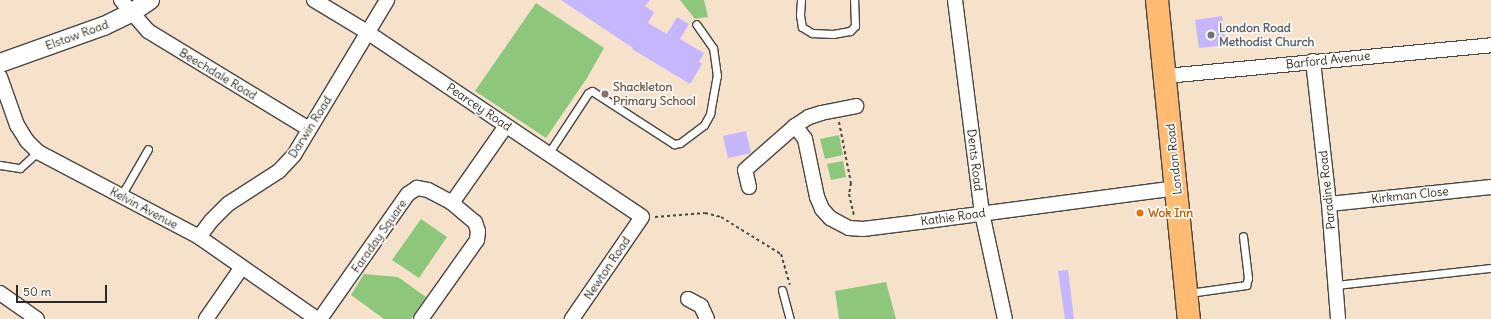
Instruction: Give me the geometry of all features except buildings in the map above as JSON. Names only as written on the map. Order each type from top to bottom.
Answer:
[{"type":"main road","name":"London Road","points":[[1157,0],[1166,76],[1189,319]]},
{"type":"street","name":"Elstow Road","points":[[0,63],[97,29],[126,7],[150,0]]},
{"type":"street","name":"Pearcey Road","points":[[314,0],[367,32],[642,217]]},
{"type":"street","name":"Darwin Road","points":[[198,238],[211,221],[228,204],[279,171],[294,155],[387,0]]},
{"type":"street","name":"Dents Road","points":[[955,0],[982,213],[1005,319]]},
{"type":"street","name":"Beechdale Road","points":[[126,7],[148,31],[309,129]]},
{"type":"street","name":"Barford Avenue","points":[[1166,76],[1491,45]]},
{"type":"street","name":"Paradine Road","points":[[1313,61],[1329,204],[1338,319]]},
{"type":"street","name":"Kelvin Avenue","points":[[0,77],[17,125],[27,140],[38,152],[198,238],[316,318]]},
{"type":"street","points":[[749,187],[745,170],[795,126],[809,117],[856,106]]},
{"type":"street","points":[[452,203],[506,126]]},
{"type":"street","name":"Kathie Road","points":[[795,126],[804,139],[817,197],[822,209],[830,218],[841,224],[857,228],[919,222],[1177,188]]},
{"type":"street","name":"Kirkman Close","points":[[1329,204],[1491,187]]},
{"type":"street","name":"Faraday Square","points":[[316,318],[408,194],[417,188],[428,190],[452,203],[475,222],[477,240],[421,319]]},
{"type":"street","name":"Newton Road","points":[[572,319],[642,217]]},
{"type":"street","points":[[206,319],[242,267]]},
{"type":"street","points":[[0,293],[37,319]]},
{"type":"street","points":[[688,299],[701,306],[707,319]]},
{"type":"lane","points":[[802,0],[800,15],[802,27],[812,33],[833,34],[850,31],[855,26],[854,0]]},
{"type":"lane","points":[[548,154],[588,93],[592,91],[674,144],[680,143],[704,125],[710,114],[717,76],[713,48],[696,24]]},
{"type":"lane","points":[[121,196],[148,149]]},
{"type":"lane","points":[[0,164],[20,168],[38,152]]},
{"type":"lane","points":[[1187,293],[1246,285],[1248,278],[1243,236]]},
{"type":"lane","points":[[1336,285],[1491,268]]},
{"type":"lane","points":[[782,290],[790,319]]},
{"type":"path","points":[[836,110],[851,183],[850,194],[857,228]]},
{"type":"path","points":[[642,217],[705,213],[721,217],[781,254],[792,290]]},
{"type":"green space","points":[[680,0],[704,0],[708,17],[695,19]]},
{"type":"green space","points":[[536,3],[604,48],[587,78],[546,138],[475,91]]},
{"type":"green space","points":[[839,135],[843,155],[825,159],[820,139]]},
{"type":"green space","points":[[843,161],[846,177],[831,180],[827,164]]},
{"type":"green space","points":[[421,219],[447,237],[419,278],[392,260]]},
{"type":"green space","points":[[364,274],[398,277],[426,297],[411,319],[384,319],[351,295]]},
{"type":"green space","points":[[886,282],[896,319],[839,319],[835,291]]},
{"type":"place","name":"London Road Methodist Church","points":[[1211,35]]},
{"type":"place","name":"Shackleton Primary School","points":[[605,94]]},
{"type":"place","name":"Wok Inn","points":[[1140,213]]}]
